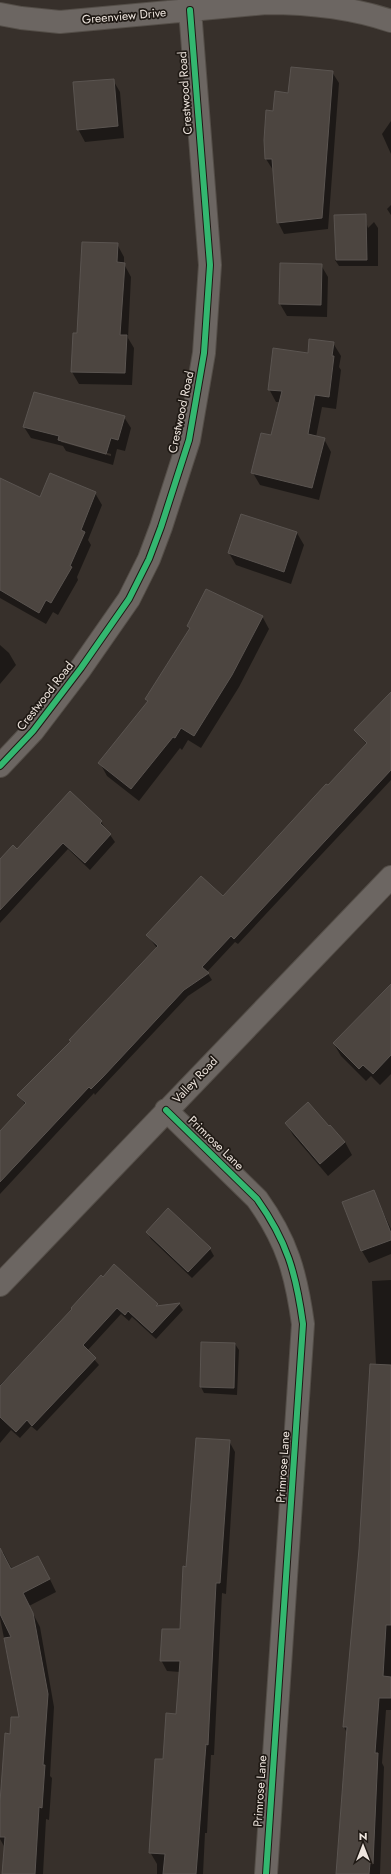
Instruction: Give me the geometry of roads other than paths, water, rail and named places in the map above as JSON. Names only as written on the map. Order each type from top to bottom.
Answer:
[{"type":"street","name":"Greenview Drive","points":[[0,14],[60,22],[266,4],[296,4],[326,6],[355,11],[391,21]]},
{"type":"street","name":"Crestwood Road","points":[[0,766],[38,725],[101,641],[129,598],[148,559],[161,527],[189,440],[204,353],[210,265],[190,10]]},
{"type":"street","name":"Valley Road","points":[[0,1285],[166,1110],[391,877]]},
{"type":"street","name":"Primrose Lane","points":[[166,1110],[257,1199],[266,1212],[288,1254],[298,1284],[303,1324],[266,1874]]}]
